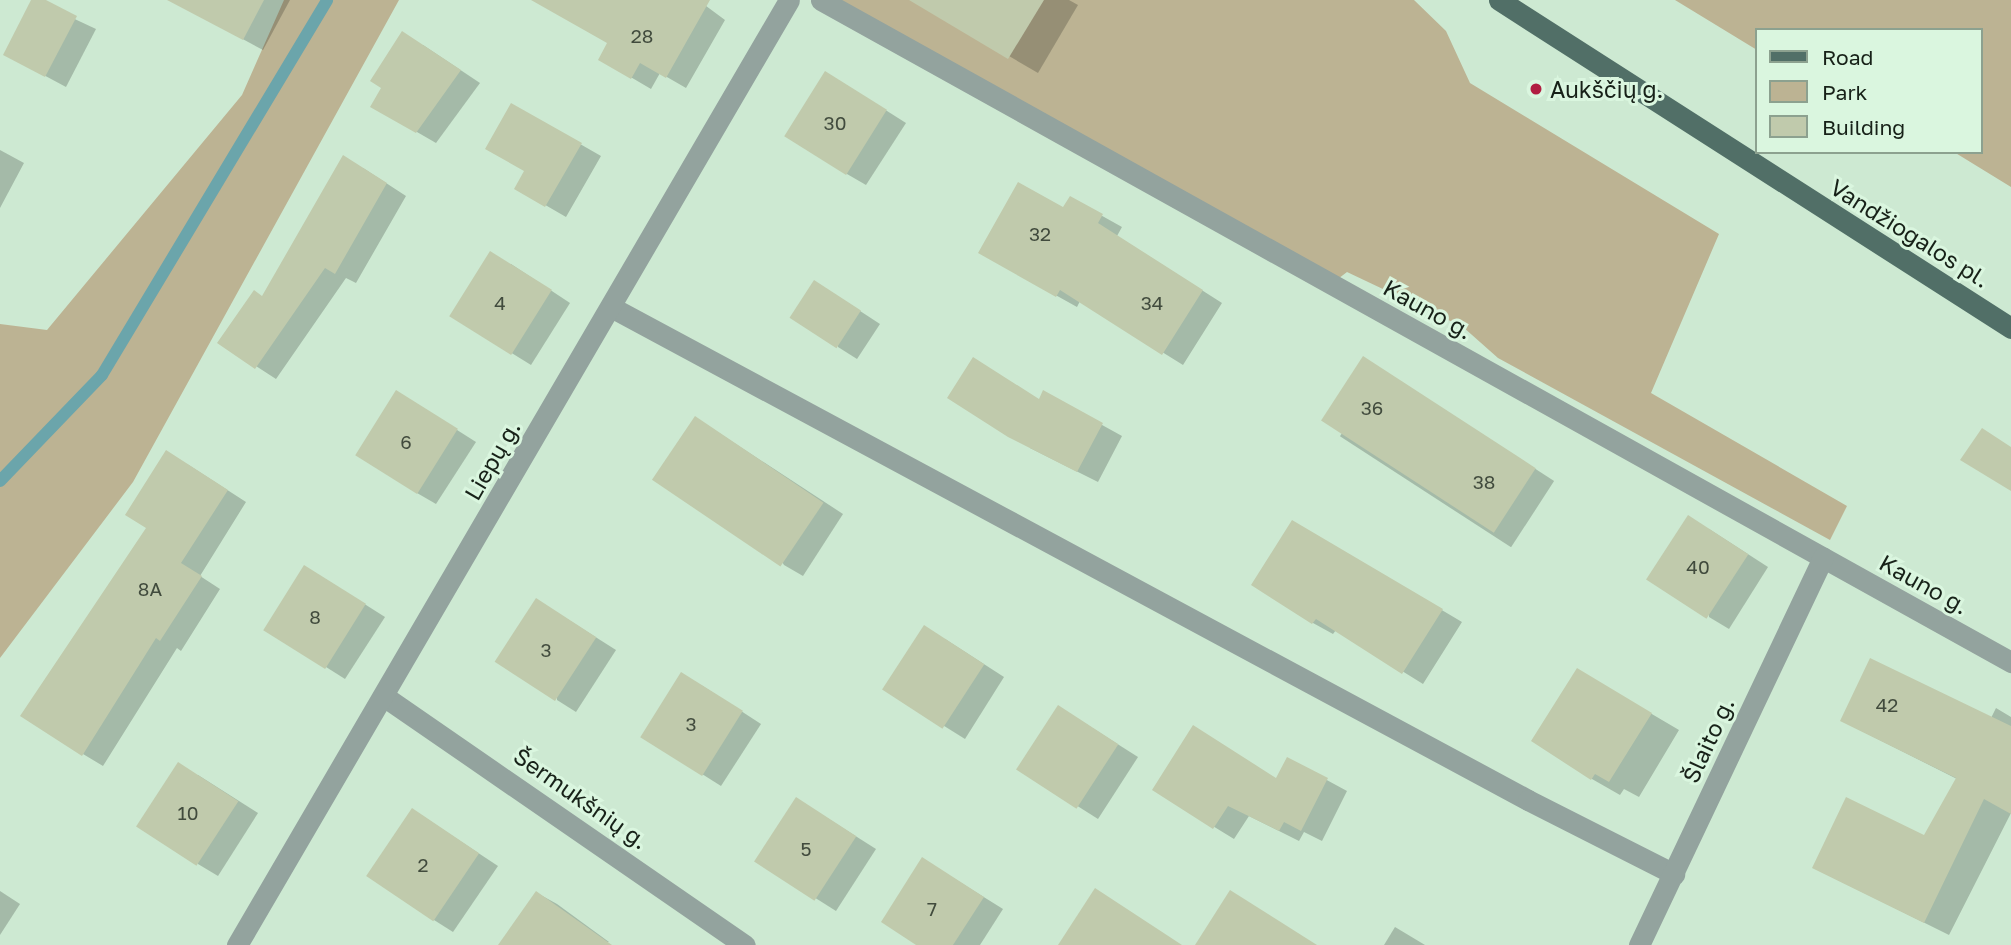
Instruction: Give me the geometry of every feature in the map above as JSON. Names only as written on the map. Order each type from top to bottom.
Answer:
[{"type":"main road","name":"Vandžiogalos pl.","points":[[1499,0],[2011,328]]},
{"type":"street","name":"Liepų g.","points":[[237,945],[385,697],[789,0]]},
{"type":"street","name":"Kauno g.","points":[[821,0],[2011,662]]},
{"type":"street","points":[[611,307],[1504,787],[1674,874]]},
{"type":"street","name":"Šlaito g.","points":[[1639,945],[1823,557]]},
{"type":"street","name":"Šermukšnių g.","points":[[385,697],[744,945]]},
{"type":"green space","points":[[284,0],[399,0],[133,482],[0,658],[0,324],[47,330],[242,95]]},
{"type":"green space","points":[[839,0],[1414,0],[1446,31],[1470,83],[1719,234],[1651,393],[1847,506],[1830,540],[1498,358],[1463,327],[1347,272],[1330,285]]},
{"type":"green space","points":[[1675,0],[2011,0],[2011,187],[1957,154],[1983,154],[1983,28],[1756,28],[1756,49]]},
{"type":"building","points":[[31,0],[46,0],[77,16],[45,77],[3,55]]},
{"type":"building","points":[[167,0],[264,0],[243,40]]},
{"type":"building","points":[[531,0],[710,0],[666,78],[640,63],[631,79],[598,60],[607,43]]},
{"type":"building","points":[[909,0],[1044,0],[1008,59]]},
{"type":"building","points":[[402,31],[461,70],[416,133],[370,107],[381,88],[370,81]]},
{"type":"building","points":[[825,71],[887,110],[846,175],[784,136]]},
{"type":"building","points":[[511,103],[582,143],[545,207],[514,189],[524,171],[485,149]]},
{"type":"building","points":[[343,155],[387,183],[335,274],[325,268],[255,369],[217,343],[254,290],[262,296]]},
{"type":"building","points":[[1018,182],[1063,207],[1070,196],[1103,214],[1098,223],[1203,290],[1162,355],[1060,290],[1056,297],[978,253]]},
{"type":"building","points":[[490,251],[552,290],[511,355],[449,316]]},
{"type":"building","points":[[814,280],[861,310],[836,348],[789,318]]},
{"type":"building","points":[[1363,356],[1536,468],[1494,533],[1321,421]]},
{"type":"building","points":[[973,357],[1039,399],[1043,390],[1103,423],[1077,472],[1008,437],[947,398]]},
{"type":"building","points":[[396,390],[458,429],[417,494],[355,455]]},
{"type":"building","points":[[695,416],[824,503],[780,567],[652,480]]},
{"type":"building","points":[[1982,428],[2011,447],[2011,491],[1960,460]]},
{"type":"building","points":[[166,450],[228,490],[181,563],[202,576],[160,641],[156,638],[82,756],[20,716],[146,528],[125,515]]},
{"type":"building","points":[[1688,515],[1748,554],[1706,619],[1646,580]]},
{"type":"building","points":[[1292,520],[1443,609],[1402,674],[1316,619],[1312,624],[1251,585]]},
{"type":"building","points":[[304,565],[366,604],[325,669],[263,630]]},
{"type":"building","points":[[536,598],[596,637],[555,701],[495,662]]},
{"type":"building","points":[[924,625],[984,664],[942,729],[882,690]]},
{"type":"building","points":[[1870,658],[2011,726],[2011,814],[1984,799],[1924,923],[1812,868],[1846,797],[1924,835],[1956,778],[1840,721]]},
{"type":"building","points":[[1577,668],[1652,713],[1609,782],[1595,774],[1591,780],[1531,741]]},
{"type":"building","points":[[681,672],[743,711],[702,776],[640,737]]},
{"type":"building","points":[[1058,705],[1118,744],[1076,809],[1016,770]]},
{"type":"building","points":[[1193,725],[1276,778],[1287,757],[1328,778],[1301,831],[1284,822],[1279,831],[1228,806],[1213,829],[1152,790]]},
{"type":"building","points":[[178,762],[238,801],[196,866],[136,827]]},
{"type":"building","points":[[796,797],[856,836],[814,901],[754,862]]},
{"type":"building","points":[[412,808],[479,853],[433,921],[366,876]]},
{"type":"building","points":[[922,857],[984,897],[953,945],[916,945],[881,922]]},
{"type":"building","points":[[1095,888],[1182,945],[1058,945]]},
{"type":"building","points":[[1230,890],[1317,945],[1195,945]]},
{"type":"building","points":[[536,891],[612,945],[498,945]]},
{"type":"waterway","points":[[0,481],[102,375],[327,0]]},
{"type":"place","name":"Aukščių g.","points":[[1536,89]]}]
